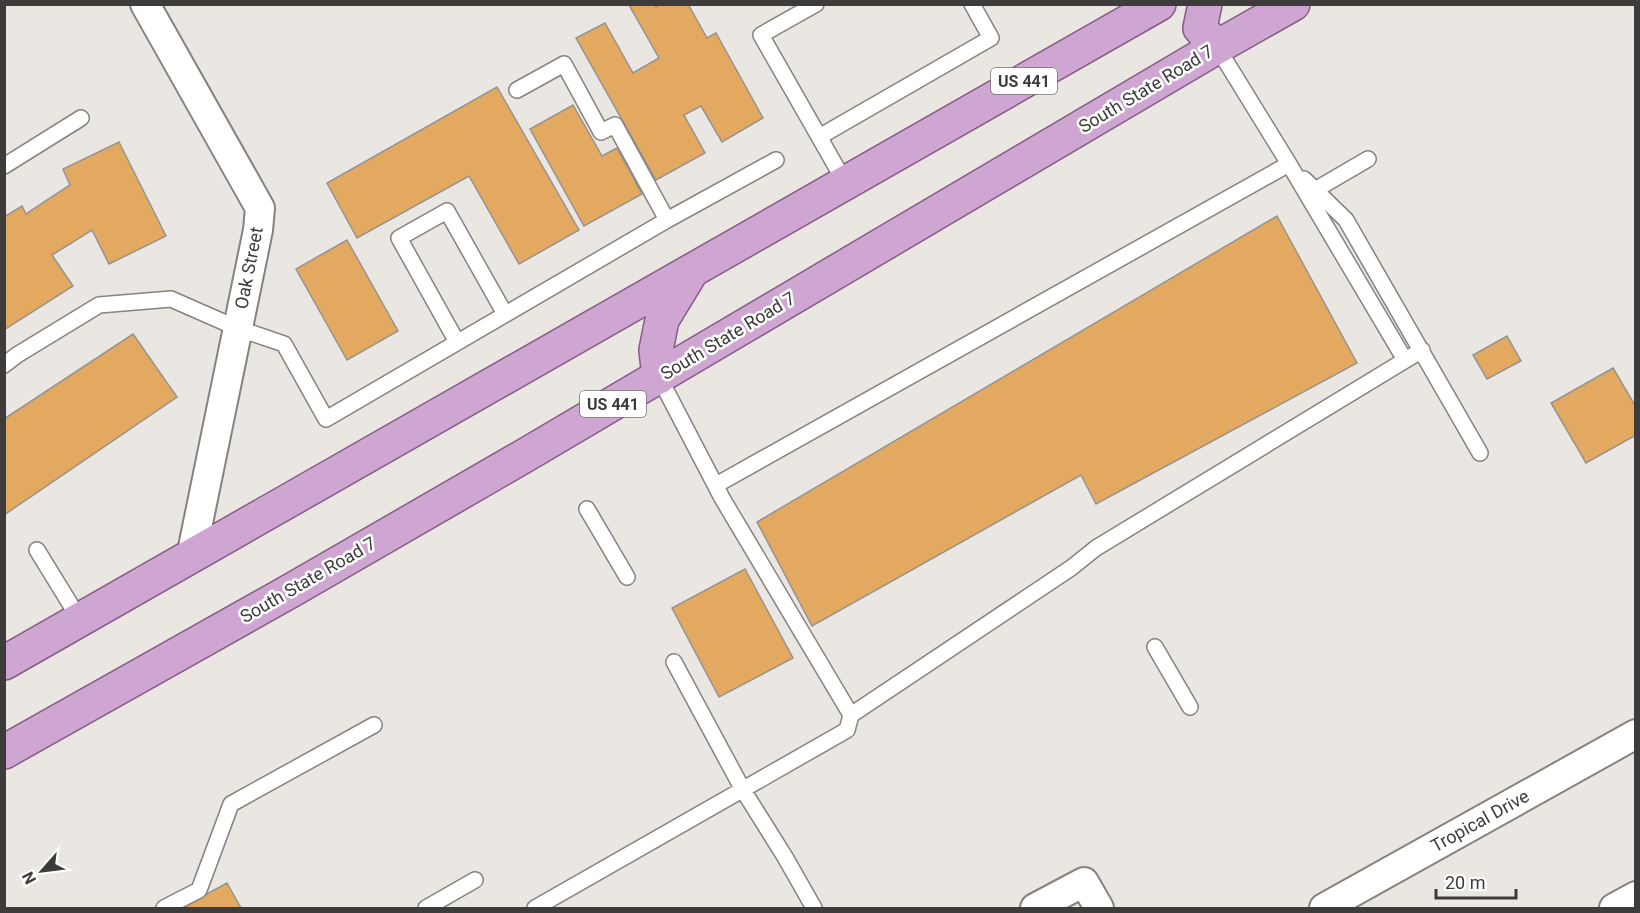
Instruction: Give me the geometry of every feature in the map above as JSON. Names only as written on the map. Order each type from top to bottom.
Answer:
[{"type":"main road","points":[[1205,4],[1200,28],[1217,47]]},
{"type":"main road","name":"South State Road 7","points":[[4,752],[292,590],[1293,4]]},
{"type":"main road","name":"US 441","points":[[4,663],[846,184],[1149,7]]},
{"type":"main road","points":[[659,377],[656,350],[662,320],[691,272]]},
{"type":"street","name":"Oak Street","points":[[145,4],[260,208],[258,230],[191,556]]},
{"type":"street","name":"Tropical Drive","points":[[1324,909],[1635,734]]},
{"type":"street","points":[[1035,909],[1084,882],[1099,909]]},
{"type":"street","points":[[1614,909],[1635,896]]},
{"type":"lane","points":[[816,4],[761,35],[846,184]]},
{"type":"lane","points":[[819,137],[991,38],[972,4]]},
{"type":"lane","points":[[1217,47],[1405,360]]},
{"type":"lane","points":[[517,90],[564,64],[601,132],[615,125],[667,220]]},
{"type":"lane","points":[[4,166],[81,118]]},
{"type":"lane","points":[[1316,190],[1368,159]]},
{"type":"lane","points":[[4,365],[99,305],[171,299],[237,328],[284,344],[326,419],[667,220],[776,160]]},
{"type":"lane","points":[[1289,164],[1346,220],[1480,453]]},
{"type":"lane","points":[[716,485],[1289,164]]},
{"type":"lane","points":[[458,342],[399,238],[447,211],[505,314]]},
{"type":"lane","points":[[535,909],[847,730],[851,715],[1071,568],[1096,548],[1422,350]]},
{"type":"lane","points":[[659,377],[716,485],[851,715]]},
{"type":"lane","points":[[587,509],[627,577]]},
{"type":"lane","points":[[37,550],[80,620]]},
{"type":"lane","points":[[1155,647],[1190,706]]},
{"type":"lane","points":[[674,662],[743,790],[814,909]]},
{"type":"lane","points":[[164,909],[199,890],[231,804],[374,725]]},
{"type":"lane","points":[[426,909],[475,880]]},
{"type":"building","points":[[654,4],[656,7],[660,4],[688,4],[707,38],[716,33],[763,118],[722,142],[701,106],[684,115],[705,153],[656,180],[576,38],[605,23],[633,73],[659,58],[629,5]]},
{"type":"building","points":[[497,87],[579,230],[519,264],[469,176],[357,238],[327,183]]},
{"type":"building","points":[[573,105],[602,156],[617,148],[642,194],[584,226],[530,129]]},
{"type":"building","points":[[119,142],[166,236],[109,264],[92,230],[52,255],[73,286],[4,330],[4,217],[22,206],[26,214],[70,185],[63,169]]},
{"type":"building","points":[[1277,216],[1357,363],[1096,504],[1081,475],[812,626],[757,522]]},
{"type":"building","points":[[347,240],[398,331],[347,360],[296,269]]},
{"type":"building","points":[[133,334],[177,397],[4,515],[4,419]]},
{"type":"building","points":[[1507,336],[1521,361],[1487,379],[1473,355]]},
{"type":"building","points":[[1613,368],[1636,407],[1636,435],[1586,463],[1551,403]]},
{"type":"building","points":[[745,569],[793,658],[719,697],[672,608]]},
{"type":"building","points":[[227,883],[241,908],[160,908],[199,887],[205,895]]}]
